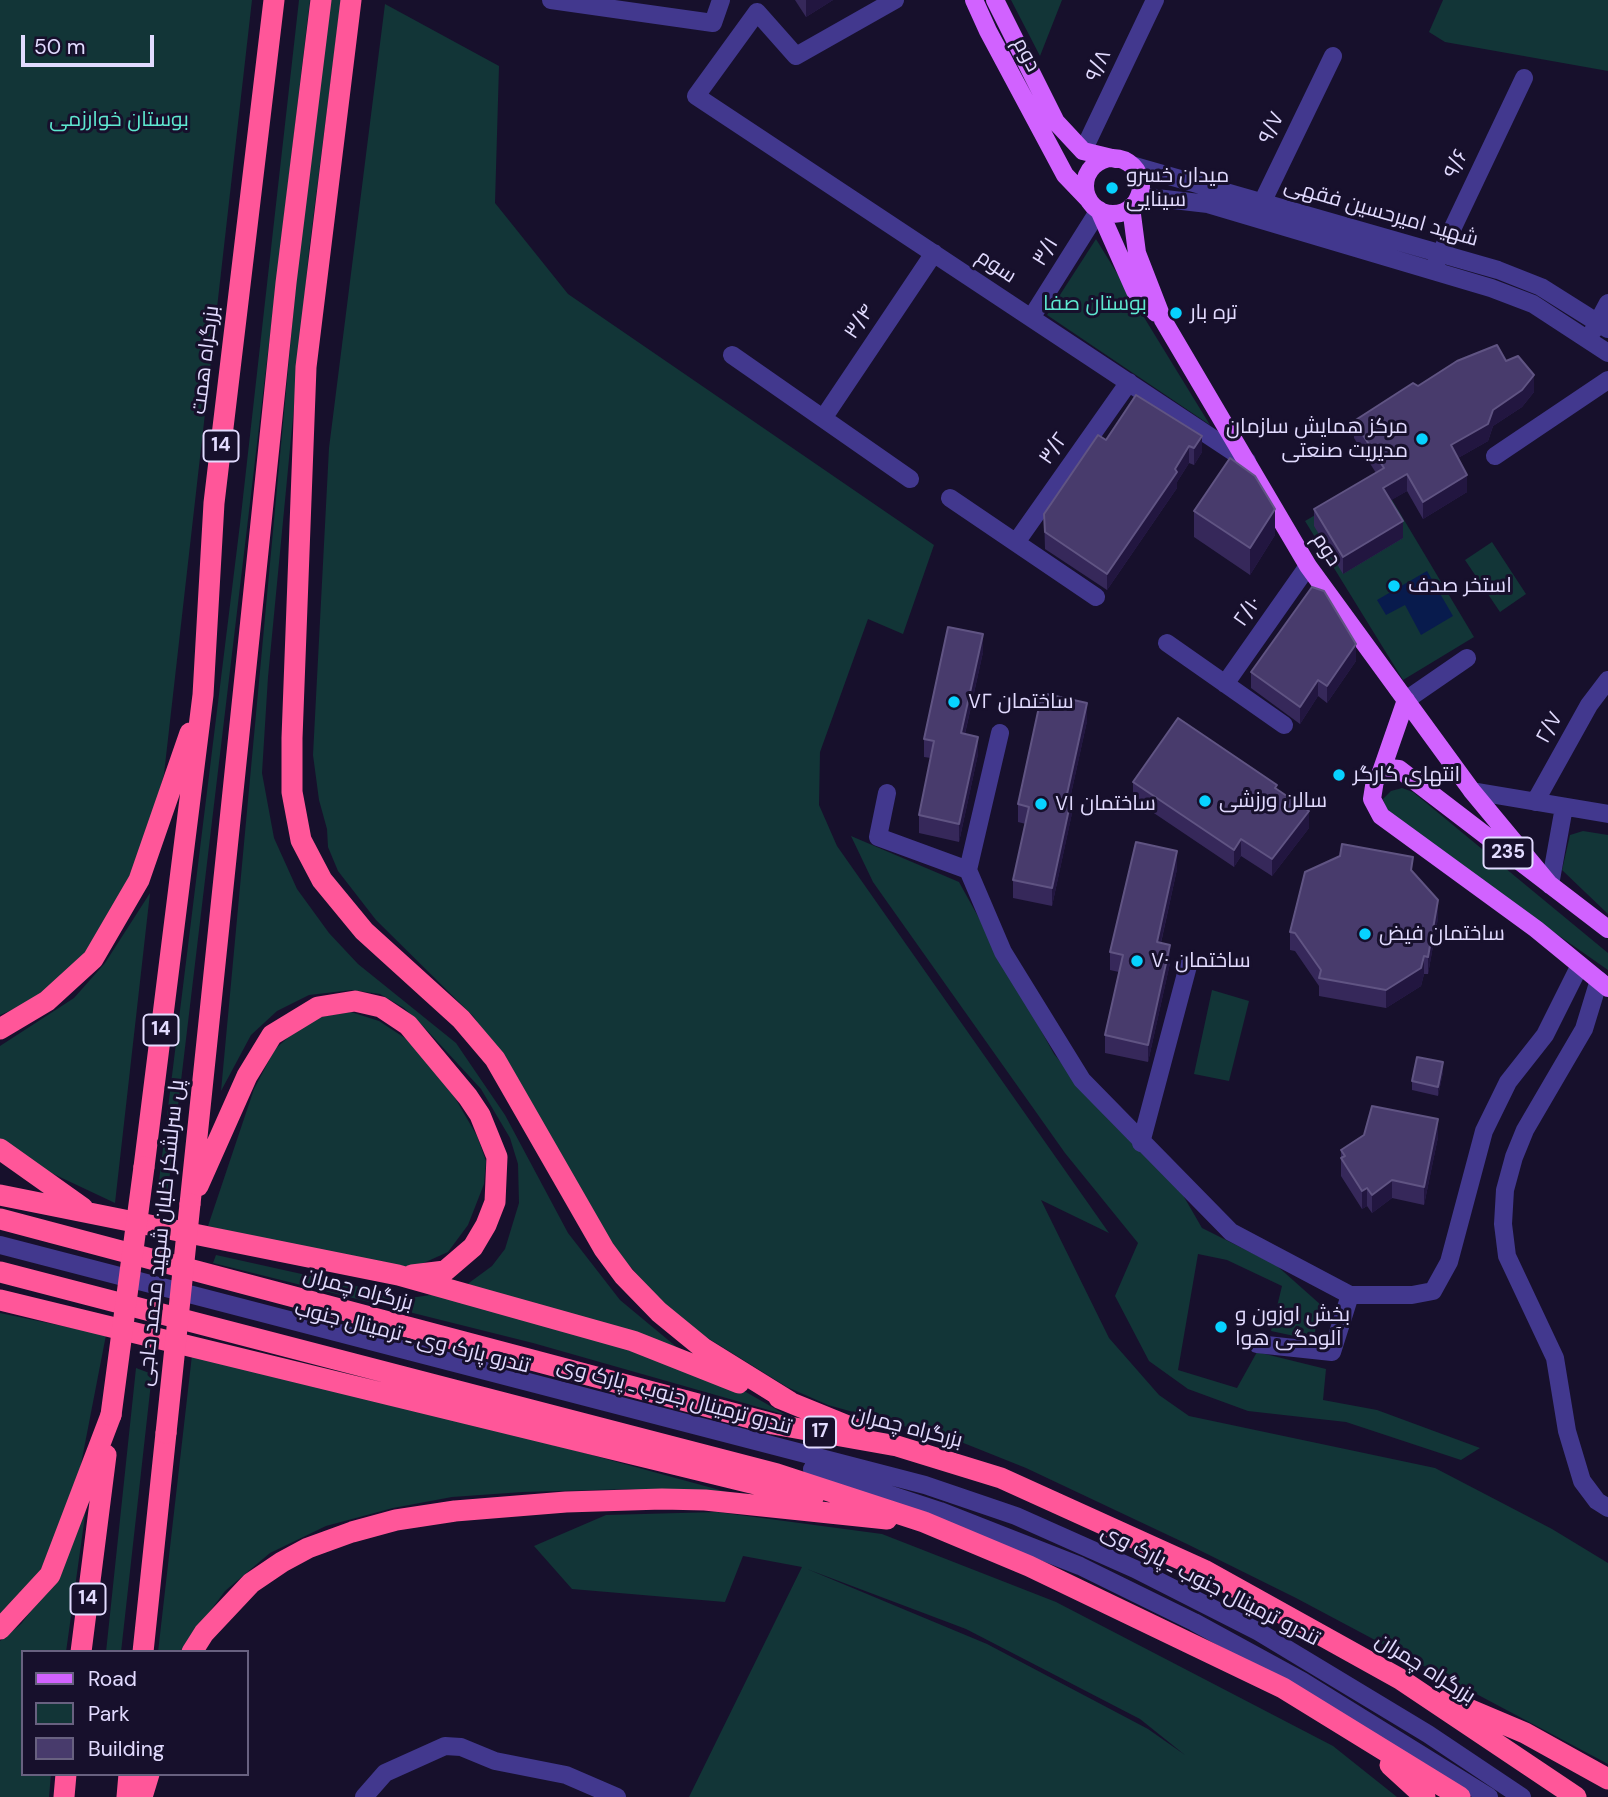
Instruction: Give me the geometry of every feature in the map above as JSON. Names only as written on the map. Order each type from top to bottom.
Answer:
[{"type":"highway","name":"بزرگراه همت","points":[[179,893],[203,695],[214,503],[274,0]]},
{"type":"highway","name":"پل سرلشکر خلبان شهید محمد حاجی","points":[[143,1650],[286,283],[321,0]]},
{"type":"highway","points":[[351,0],[306,367],[292,738],[292,792],[301,840],[322,880],[364,931],[461,1019],[495,1059],[604,1249],[624,1276],[659,1312],[703,1348],[790,1402]]},
{"type":"highway","points":[[0,1029],[23,1017],[68,985],[93,959],[115,925],[139,880],[203,695]]},
{"type":"highway","name":"پل سرلشکر خلبان شهید محمد حاجی","points":[[81,1650],[179,893]]},
{"type":"highway","points":[[190,1204],[247,1076],[272,1035],[318,1007],[343,1001],[371,1003],[408,1025],[430,1049],[480,1115],[497,1157],[495,1202],[473,1247],[445,1271],[398,1275]]},
{"type":"highway","points":[[0,1149],[88,1212]]},
{"type":"highway","points":[[0,1195],[398,1275],[633,1341],[897,1446]]},
{"type":"highway","name":"بزرگراه چمران","points":[[0,1219],[774,1424],[897,1446],[1001,1478],[1095,1518],[1204,1570],[1400,1679],[1576,1797]]},
{"type":"highway","points":[[0,1272],[777,1474],[924,1522],[1029,1566],[1283,1688],[1460,1797]]},
{"type":"highway","points":[[0,1300],[739,1482],[924,1522]]},
{"type":"highway","points":[[0,1629],[50,1575],[111,1415]]},
{"type":"highway","points":[[193,1650],[204,1633],[251,1583],[282,1562],[308,1548],[396,1520],[455,1511],[566,1502],[687,1499],[924,1522]]},
{"type":"highway","points":[[1400,1679],[1525,1734],[1608,1779]]},
{"type":"highway","points":[[1358,1734],[1425,1797]]},
{"type":"highway","points":[[64,1797],[66,1776]]},
{"type":"highway","points":[[127,1797],[129,1776]]},
{"type":"highway","points":[[142,1797],[148,1776]]},
{"type":"main road","name":"دوم","points":[[974,0],[1065,175],[1094,205],[1135,291],[1163,320]]},
{"type":"main road","name":"دوم","points":[[995,0],[1056,122],[1083,151]]},
{"type":"main road","points":[[1083,151],[1124,162],[1140,180],[1135,201],[1112,214],[1094,205],[1086,183],[1092,167],[1099,162],[1124,162]]},
{"type":"main road","name":"دوم","points":[[1135,201],[1137,253],[1163,320],[1308,566],[1472,791],[1550,885]]},
{"type":"main road","points":[[1381,772],[1406,700]]},
{"type":"main road","name":"235","points":[[1604,984],[1496,898],[1389,822],[1375,809],[1372,790],[1381,772],[1389,768],[1399,769],[1608,929]]},
{"type":"street","points":[[551,0],[713,23],[721,0]]},
{"type":"street","name":"سوم","points":[[895,0],[796,56],[757,12],[696,96],[1247,461]]},
{"type":"street","name":"۹/۸","points":[[1083,151],[1155,0]]},
{"type":"street","name":"۹/۷","points":[[1256,220],[1261,202],[1333,56]]},
{"type":"street","name":"۹/۶","points":[[1435,271],[1440,253],[1524,78]]},
{"type":"street","name":"شهید امیرحسین فقهی","points":[[1124,162],[1440,253],[1541,287],[1604,326]]},
{"type":"street","name":"شهید امیرحسین فقهی","points":[[1135,201],[1208,204],[1435,271],[1533,304],[1589,338],[1608,353]]},
{"type":"street","name":"۳/۱","points":[[1031,318],[1094,205]]},
{"type":"street","name":"۳/۴","points":[[824,417],[934,253]]},
{"type":"street","points":[[1589,338],[1604,326],[1608,303]]},
{"type":"street","points":[[732,355],[909,479]]},
{"type":"street","points":[[1494,456],[1608,380]]},
{"type":"street","name":"۳/۲","points":[[1017,541],[1129,383]]},
{"type":"street","points":[[950,498],[1096,597]]},
{"type":"street","name":"۲/۱۰","points":[[1225,684],[1308,566]]},
{"type":"street","points":[[1167,643],[1284,725]]},
{"type":"street","points":[[1406,700],[1467,658]]},
{"type":"street","name":"۲/۷","points":[[1535,802],[1589,705],[1608,680]]},
{"type":"street","points":[[1000,733],[968,870],[1003,952],[1082,1080],[1231,1232],[1350,1295],[1412,1295],[1433,1291],[1449,1262],[1484,1131],[1508,1083],[1545,1034],[1580,965]]},
{"type":"street","points":[[1472,791],[1608,814]]},
{"type":"street","points":[[887,793],[878,837],[968,870]]},
{"type":"street","points":[[1550,885],[1564,807]]},
{"type":"street","points":[[1141,1143],[1188,966]]},
{"type":"street","points":[[1604,984],[1584,1030],[1525,1130],[1505,1190],[1503,1224],[1507,1256],[1555,1358],[1567,1431],[1582,1481],[1597,1501],[1608,1508]]},
{"type":"street","name":"تندرو ترمینال جنوب ـ پارک وی","points":[[0,1245],[925,1485],[1016,1517],[1135,1569],[1259,1632],[1428,1734],[1522,1797]]},
{"type":"street","name":"تندرو پارک وی ـ ترمینال جنوب","points":[[0,1255],[666,1428],[815,1469],[940,1511],[1080,1566],[1194,1622],[1302,1681],[1489,1797]]},
{"type":"street","points":[[1257,1344],[1332,1352],[1350,1295]]},
{"type":"street","points":[[364,1797],[385,1773],[445,1746],[461,1747],[495,1761],[566,1775],[617,1797]]},
{"type":"street","points":[[566,1775],[587,1797]]},
{"type":"green space","name":"بوستان خوارزمی","points":[[0,0],[252,0],[164,774],[149,828],[125,889],[81,961],[55,984],[21,1006],[0,1015]]},
{"type":"green space","points":[[299,0],[310,0],[168,1190],[158,1189],[240,524]]},
{"type":"green space","points":[[330,0],[341,0],[309,251],[268,677],[262,773],[274,838],[297,889],[329,933],[358,964],[456,1043],[505,1115],[568,1233],[620,1300],[697,1364],[786,1415],[533,1343],[213,1263],[216,1255],[410,1298],[458,1291],[492,1266],[505,1249],[519,1203],[518,1164],[510,1138],[481,1089],[404,1008],[380,994],[352,990],[309,995],[277,1011],[251,1035],[221,1091],[300,240]]},
{"type":"green space","points":[[1011,0],[1062,0],[1040,56]]},
{"type":"green space","points":[[1443,0],[1608,0],[1608,71],[1445,42],[1429,32]]},
{"type":"green space","points":[[385,4],[499,66],[495,203],[568,294],[934,545],[903,634],[868,619],[820,752],[819,805],[837,846],[1109,1233],[1041,1200],[1109,1338],[1159,1395],[1189,1416],[1435,1468],[1552,1529],[1608,1563],[1608,1764],[1296,1598],[1187,1544],[1026,1468],[961,1442],[828,1405],[787,1387],[698,1332],[662,1303],[615,1249],[474,1017],[376,920],[338,871],[328,847],[313,755],[329,448]]},
{"type":"green space","name":"بوستان صفا","points":[[1096,239],[1210,425],[1047,315]]},
{"type":"green space","name":"استخر صدف","points":[[1379,478],[1474,637],[1403,680],[1305,521]]},
{"type":"green space","points":[[1492,542],[1526,594],[1500,612],[1465,560]]},
{"type":"green space","points":[[1402,788],[1413,792],[1608,953],[1608,970],[1389,817],[1383,799],[1391,791]]},
{"type":"green space","points":[[1583,831],[1608,835],[1608,914],[1562,870],[1570,835]]},
{"type":"green space","points":[[851,836],[959,882],[1054,1054],[1108,1119],[1180,1190],[1202,1228],[1276,1265],[1321,1305],[1313,1340],[1271,1331],[1282,1286],[1227,1260],[1198,1254],[1178,1370],[1237,1388],[1257,1352],[1326,1369],[1323,1400],[1377,1410],[1480,1448],[1461,1460],[1346,1422],[1248,1411],[1188,1389],[1149,1361],[1115,1296],[1138,1243],[1065,1153],[873,882]]},
{"type":"green space","points":[[150,893],[115,1203],[0,1145],[0,1046],[74,998],[105,963]]},
{"type":"green space","points":[[1212,990],[1249,1001],[1229,1081],[1194,1074]]},
{"type":"green space","points":[[351,1012],[379,1021],[408,1040],[454,1096],[477,1136],[486,1161],[484,1184],[468,1225],[448,1252],[419,1265],[407,1267],[321,1254],[208,1226],[254,1089],[275,1049],[299,1028],[320,1017]]},
{"type":"green space","points":[[0,1313],[106,1335],[76,1490],[49,1561],[0,1620]]},
{"type":"green space","points":[[192,1355],[566,1448],[767,1503],[630,1489],[452,1497],[393,1508],[326,1526],[270,1553],[225,1591],[181,1650],[158,1650]]},
{"type":"green space","points":[[136,1368],[152,1374],[121,1650],[106,1650]]},
{"type":"green space","points":[[88,1494],[66,1650],[21,1650],[21,1776],[51,1776],[49,1797],[0,1797],[0,1641],[21,1624],[50,1586]]},
{"type":"green space","points":[[717,1512],[882,1534],[1056,1602],[1333,1746],[1397,1797],[689,1797],[802,1567],[743,1556],[725,1602],[572,1589],[534,1546],[606,1515]],"holes":[[[807,1569],[966,1629],[1140,1719],[1185,1755],[1148,1729],[987,1644]]]},
{"type":"water","points":[[1427,571],[1453,616],[1421,635],[1405,605],[1386,615],[1377,600]]},
{"type":"building","points":[[1497,345],[1506,361],[1518,356],[1534,375],[1522,390],[1493,410],[1488,424],[1451,445],[1467,475],[1423,502],[1407,474],[1383,488],[1403,521],[1343,557],[1314,509],[1384,468],[1354,421],[1413,383],[1418,386],[1457,361]]},
{"type":"building","points":[[1136,395],[1202,436],[1194,448],[1189,446],[1175,469],[1177,472],[1107,574],[1045,532],[1044,514],[1098,435],[1106,440]]},
{"type":"building","points":[[1230,458],[1255,476],[1275,509],[1250,548],[1194,511]]},
{"type":"building","points":[[1312,587],[1324,591],[1356,644],[1327,686],[1318,680],[1300,707],[1251,672]]},
{"type":"building","name":"ساختمان ۷۲","points":[[948,627],[983,634],[961,733],[978,737],[959,824],[919,815],[934,741],[924,739]]},
{"type":"building","name":"ساختمان ۷۱","points":[[1042,693],[1087,703],[1067,794],[1072,795],[1052,888],[1013,880],[1029,807],[1018,804]]},
{"type":"building","name":"سالن ورزشی","points":[[1178,718],[1277,785],[1275,788],[1309,811],[1272,859],[1241,839],[1234,850],[1133,782]]},
{"type":"building","name":"ساختمان ۷۰","points":[[1136,842],[1177,851],[1157,942],[1170,945],[1148,1045],[1105,1035],[1123,955],[1110,952]]},
{"type":"building","name":"ساختمان فیض","points":[[1342,844],[1413,857],[1411,870],[1438,900],[1428,957],[1424,956],[1421,968],[1386,990],[1319,978],[1321,970],[1295,933],[1290,932],[1305,872],[1340,856]]},
{"type":"building","points":[[1417,1057],[1443,1062],[1438,1087],[1412,1081]]},
{"type":"building","points":[[1372,1106],[1438,1119],[1424,1187],[1392,1180],[1372,1195],[1367,1188],[1362,1191],[1341,1158],[1345,1156],[1341,1150],[1364,1135]]},
{"type":"place","name":"میدان خسرو سینایی","points":[[1112,188]]},
{"type":"place","name":"تره بار","points":[[1176,313]]},
{"type":"place","name":"مرکز همایش سازمان مدیریت صنعتی","points":[[1422,439]]},
{"type":"place","name":"استخر صدف","points":[[1394,586]]},
{"type":"place","name":"ساختمان ۷۲","points":[[954,702]]},
{"type":"place","name":"انتهای کارگر","points":[[1339,775]]},
{"type":"place","name":"سالن ورزشی","points":[[1205,801]]},
{"type":"place","name":"ساختمان ۷۱","points":[[1041,804]]},
{"type":"place","name":"ساختمان فیض","points":[[1365,934]]},
{"type":"place","name":"ساختمان ۷۰","points":[[1137,961]]},
{"type":"place","name":"بخش اوزون و آلودگی هوا","points":[[1221,1327]]}]
